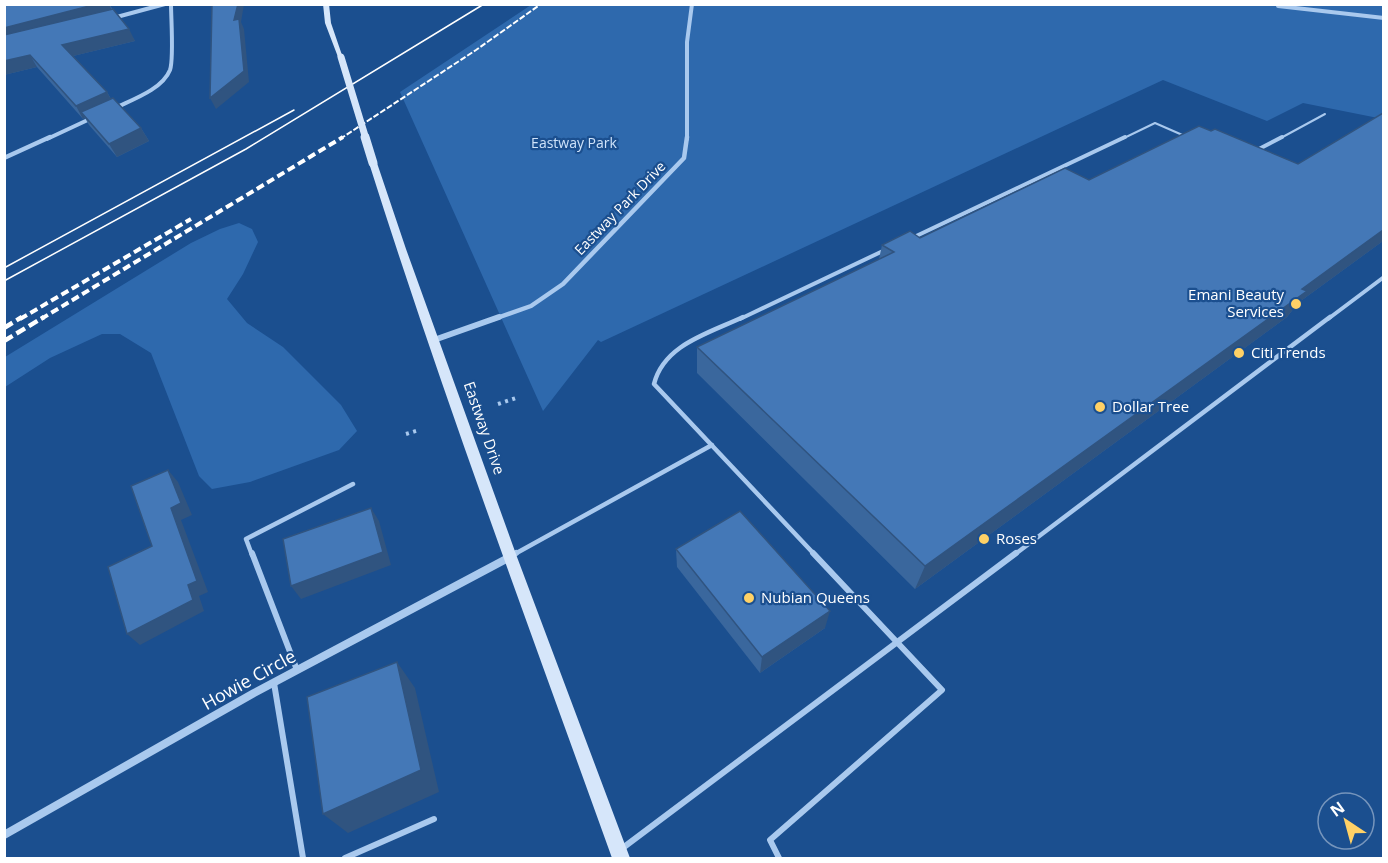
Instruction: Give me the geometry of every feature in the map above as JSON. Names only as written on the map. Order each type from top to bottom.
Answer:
[{"type":"main road","name":"Eastway Drive","points":[[326,4],[328,22],[401,249],[510,556],[620,855]]},
{"type":"street","points":[[108,19],[165,4]]},
{"type":"street","points":[[110,110],[154,88],[165,78],[171,68],[171,4]]},
{"type":"street","name":"Eastway Park Drive","points":[[434,340],[531,306],[563,284],[684,158],[689,135],[688,30],[692,4]]},
{"type":"street","points":[[1278,6],[1383,18]]},
{"type":"street","points":[[4,158],[99,115]]},
{"type":"street","name":"Howie Circle","points":[[4,835],[274,682],[510,556]]},
{"type":"lane","points":[[1250,154],[1325,114]]},
{"type":"lane","points":[[909,239],[1155,123],[1197,141]]},
{"type":"lane","points":[[779,858],[770,840],[942,690],[654,384],[657,372],[674,350],[888,249]]},
{"type":"lane","points":[[620,855],[1383,277]]},
{"type":"lane","points":[[510,556],[711,445]]},
{"type":"lane","points":[[297,670],[246,539],[353,484]]},
{"type":"lane","points":[[274,682],[303,858]]},
{"type":"lane","points":[[345,858],[434,819]]},
{"type":"path","points":[[498,404],[516,398]]},
{"type":"path","points":[[406,434],[419,430]]},
{"type":"green space","name":"Eastway Park","points":[[531,5],[1383,5],[1383,119],[1303,103],[1267,121],[1163,80],[601,342],[598,340],[543,411],[400,92]]},
{"type":"green space","points":[[239,223],[252,229],[258,242],[243,274],[227,299],[247,323],[283,347],[341,405],[357,431],[339,450],[250,482],[212,489],[199,476],[151,353],[120,334],[102,334],[50,358],[5,387],[5,357],[191,243]]},
{"type":"building","points":[[4,4],[97,4],[4,28]]},
{"type":"building","points":[[212,4],[238,4],[234,20],[239,19],[244,71],[210,98]]},
{"type":"building","points":[[113,9],[129,29],[62,45],[107,92],[76,106],[30,55],[4,61],[4,35]]},
{"type":"building","points":[[113,98],[141,128],[109,144],[81,112]]},
{"type":"building","points":[[1383,113],[1383,230],[1302,289],[1307,291],[925,566],[697,347],[894,252],[882,245],[910,231],[920,238],[1065,168],[1089,180],[1199,126],[1211,131],[1215,129],[1298,164]]},
{"type":"building","points":[[168,470],[181,503],[171,508],[197,581],[188,585],[193,600],[127,634],[108,567],[152,546],[131,486]]},
{"type":"building","points":[[371,508],[383,552],[291,586],[283,539]]},
{"type":"building","name":"Nubian Queens","points":[[740,511],[830,611],[762,657],[676,549]]},
{"type":"building","points":[[397,662],[421,770],[323,814],[307,697]]},
{"type":"tram line","points":[[4,281],[246,149],[484,4]]},
{"type":"tram line","points":[[4,268],[294,110]]},
{"type":"railway","points":[[340,139],[476,50],[541,4]]},
{"type":"railway","points":[[41,319],[343,137]]},
{"type":"railway","points":[[20,319],[191,219]]},
{"type":"railway","points":[[4,328],[22,317]]},
{"type":"railway","points":[[4,341],[44,317]]},
{"type":"place","name":"Emani Beauty Services","points":[[1296,304]]},
{"type":"place","name":"Citi Trends","points":[[1239,353]]},
{"type":"place","name":"Dollar Tree","points":[[1100,407]]},
{"type":"place","name":"Roses","points":[[984,539]]},
{"type":"place","name":"Nubian Queens","points":[[749,598]]}]
